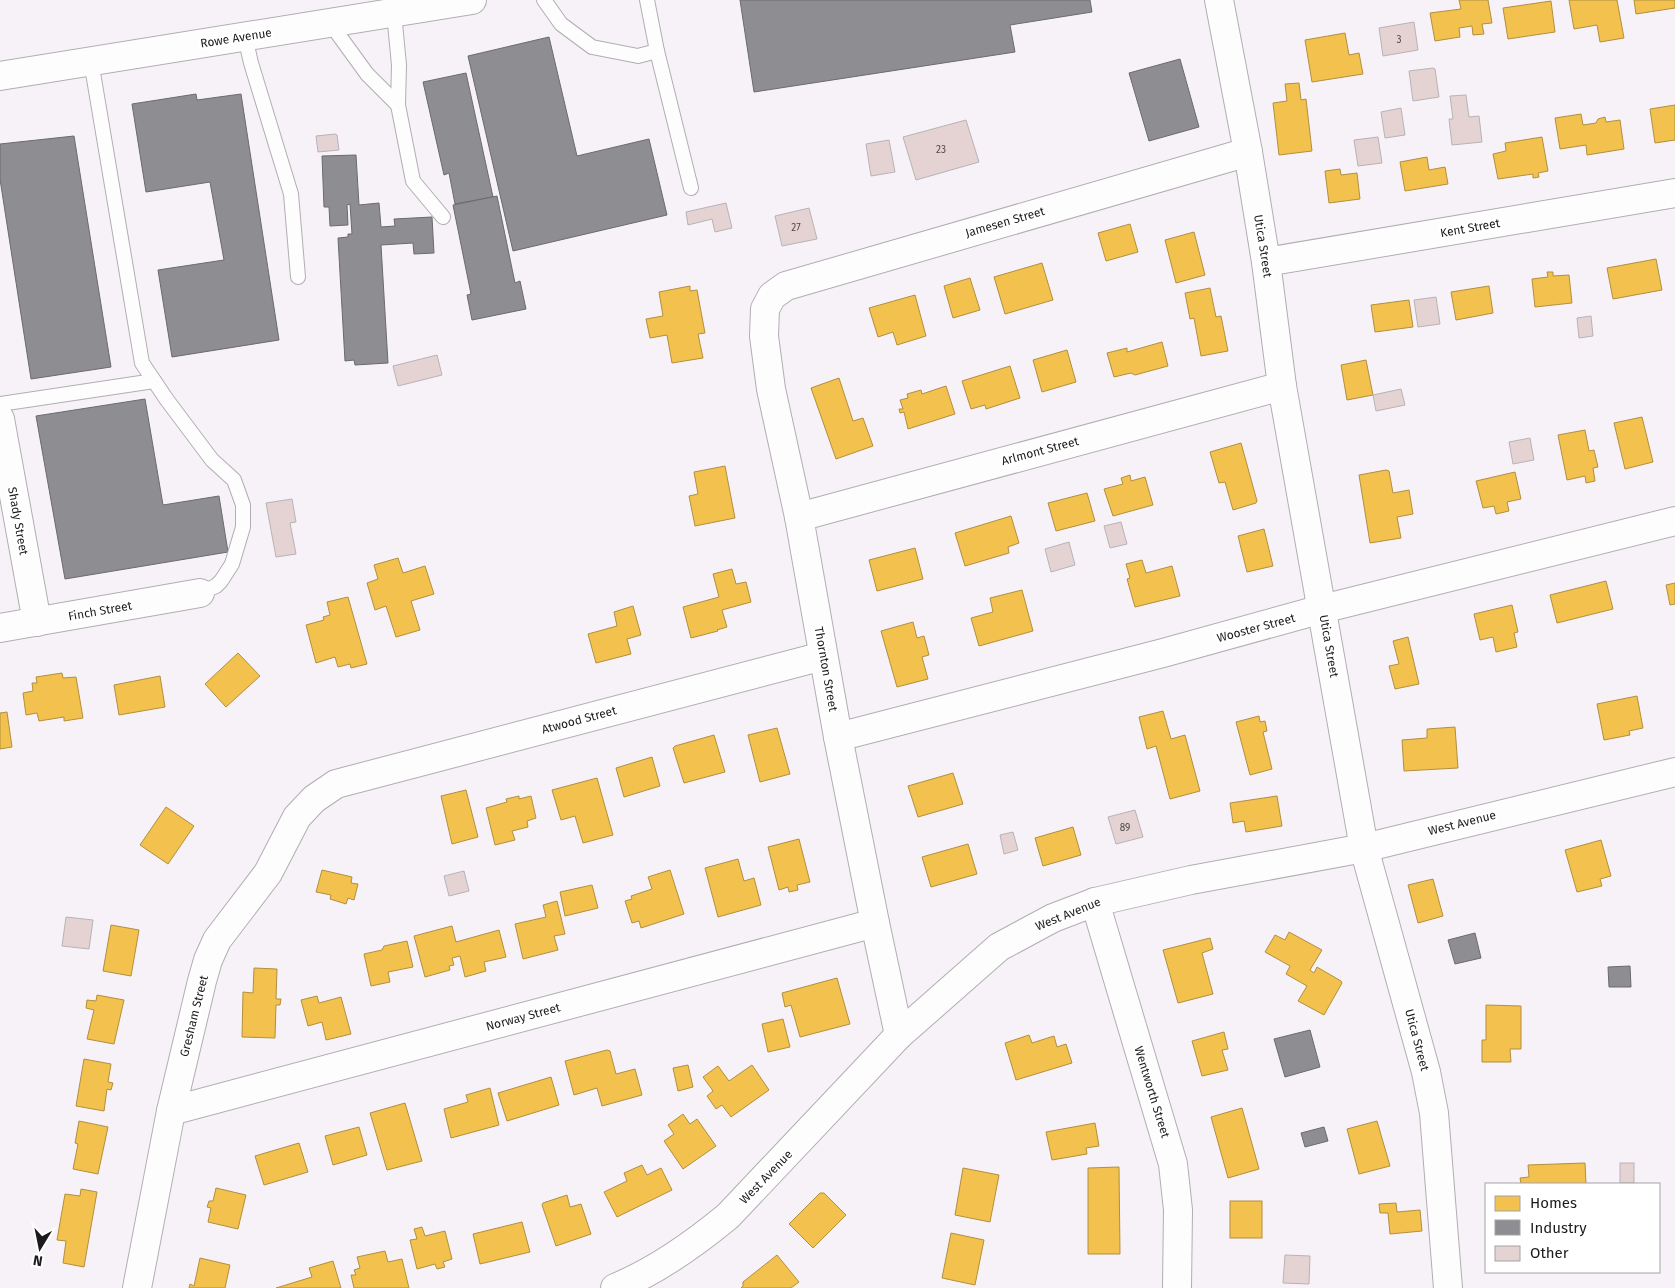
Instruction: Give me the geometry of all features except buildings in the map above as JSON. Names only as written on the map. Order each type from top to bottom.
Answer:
[{"type":"street","name":"Rowe Avenue","points":[[0,76],[472,0]]},
{"type":"street","name":"Utica Street","points":[[1219,0],[1248,152],[1266,262],[1282,386],[1364,848],[1426,1072],[1434,1113],[1448,1288]]},
{"type":"street","name":"Jamesen Street","points":[[768,302],[772,296],[786,286],[1248,152]]},
{"type":"street","name":"Kent Street","points":[[1266,262],[1675,193]]},
{"type":"street","name":"Thornton Street","points":[[768,302],[764,318],[764,336],[771,389],[799,517],[838,737],[899,1035]]},
{"type":"street","name":"Arlmont Street","points":[[799,517],[1282,386]]},
{"type":"street","name":"Shady Street","points":[[0,419],[37,622]]},
{"type":"street","name":"Wooster Street","points":[[838,737],[1322,610],[1675,521]]},
{"type":"street","name":"Finch Street","points":[[0,628],[200,593]]},
{"type":"street","name":"Atwood Street","points":[[336,784],[823,656]]},
{"type":"street","name":"West Avenue","points":[[615,1288],[660,1265],[707,1233],[728,1216],[899,1035],[999,946],[1053,918],[1095,902],[1191,880],[1364,848],[1675,772]]},
{"type":"street","name":"Gresham Street","points":[[137,1288],[171,1112],[208,960],[218,940],[268,874],[297,817],[314,799],[336,784]]},
{"type":"street","name":"Wentworth Street","points":[[1095,902],[1173,1164],[1178,1210],[1177,1288]]},
{"type":"street","name":"Norway Street","points":[[171,1112],[875,923]]},
{"type":"lane","points":[[544,0],[562,24],[592,47],[638,56],[657,51]]},
{"type":"lane","points":[[647,0],[657,51],[691,188]]},
{"type":"lane","points":[[394,13],[400,65],[398,105],[413,181],[443,217]]},
{"type":"lane","points":[[330,23],[368,74],[398,105]]},
{"type":"lane","points":[[245,37],[251,63],[291,194],[298,277]]},
{"type":"lane","points":[[91,61],[142,363],[212,460],[234,480],[243,505],[243,527],[232,564],[216,586],[200,593]]},
{"type":"lane","points":[[0,404],[154,381]]}]
